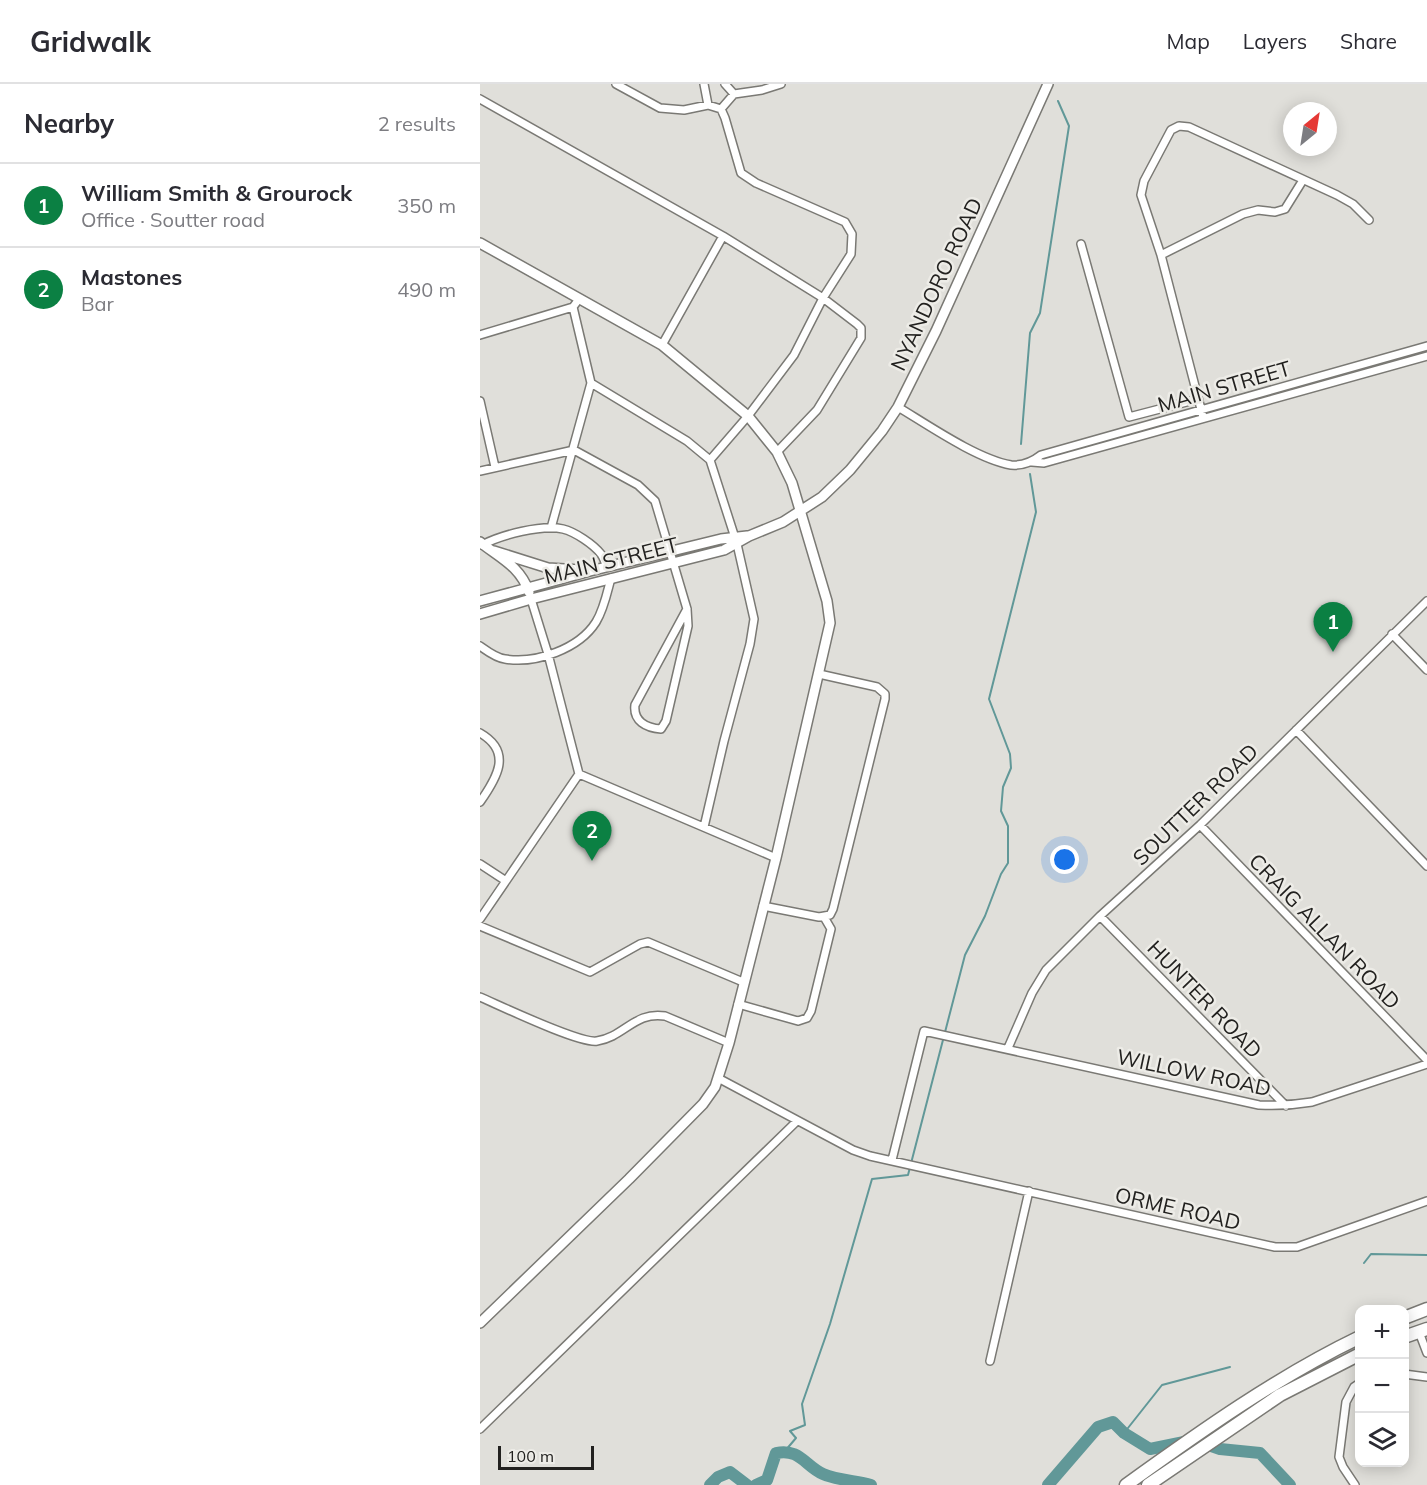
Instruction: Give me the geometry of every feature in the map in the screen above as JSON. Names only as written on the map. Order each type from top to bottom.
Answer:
[{"type":"highway","points":[[1409,1316],[1427,1310]]},
{"type":"highway","points":[[1148,1485],[1162,1467],[1210,1427],[1305,1365],[1355,1339]]},
{"type":"highway","points":[[1126,1485],[1218,1438],[1280,1395],[1355,1356]]},
{"type":"street","points":[[616,84],[660,108],[684,110],[708,105],[721,109],[738,167],[747,178],[845,222],[852,234],[851,254],[823,298],[792,359],[710,460]]},
{"type":"street","points":[[704,84],[708,105]]},
{"type":"street","points":[[725,84],[734,94]]},
{"type":"street","points":[[721,109],[734,94],[762,90],[781,84]]},
{"type":"street","name":"NYANDORO ROAD","points":[[835,486],[865,453],[898,407],[940,322],[1048,84]]},
{"type":"street","points":[[480,99],[723,236],[823,298],[861,328],[861,338],[817,410],[777,452]]},
{"type":"street","points":[[1202,413],[1161,255],[1141,195],[1144,181],[1168,135],[1175,127],[1189,127],[1348,201],[1369,220]]},
{"type":"street","points":[[1161,255],[1243,214],[1258,210],[1275,212],[1285,209],[1303,180]]},
{"type":"street","points":[[662,345],[723,236]]},
{"type":"street","points":[[1081,244],[1129,417],[1198,399]]},
{"type":"street","points":[[480,1323],[629,1179],[711,1095],[729,1042],[776,858],[830,623],[830,612],[792,483],[777,452],[748,416],[662,345],[481,246]]},
{"type":"street","points":[[480,335],[573,308],[579,299]]},
{"type":"street","points":[[551,528],[591,383],[573,308]]},
{"type":"street","name":"MAIN STREET","points":[[1202,413],[1427,346]]},
{"type":"street","name":"MAIN STREET","points":[[898,407],[972,451],[1010,465],[1022,465],[1032,462],[1041,455],[1427,356]]},
{"type":"street","points":[[591,383],[687,441],[710,460],[736,541],[754,619],[750,645],[704,827]]},
{"type":"street","points":[[480,402],[495,467]]},
{"type":"street","points":[[480,471],[574,450],[638,485],[655,501],[687,609],[688,626],[666,721],[661,729],[653,729],[637,719],[634,714],[635,705],[687,609]]},
{"type":"street","name":"MAIN STREET","points":[[480,614],[724,550],[736,541],[783,522],[835,486]]},
{"type":"street","points":[[481,544],[519,533],[551,528],[565,529],[582,538],[602,555],[607,567]]},
{"type":"street","name":"MAIN STREET","points":[[480,601],[721,538],[736,541]]},
{"type":"street","points":[[481,544],[494,551],[548,568],[590,571]]},
{"type":"street","points":[[480,919],[579,774],[548,654],[527,587],[518,571],[494,551]]},
{"type":"street","points":[[480,646],[502,659],[530,659],[576,642],[591,629],[602,611],[611,578]]},
{"type":"street","name":"SOUTTER ROAD","points":[[1008,1048],[1038,980],[1046,970],[1100,916],[1200,825],[1427,600]]},
{"type":"street","points":[[1392,634],[1427,670]]},
{"type":"street","points":[[763,906],[824,917],[830,915],[835,904],[885,699],[882,690],[876,687],[819,675]]},
{"type":"street","points":[[1296,730],[1427,866]]},
{"type":"street","points":[[480,733],[497,749],[500,761],[496,777],[480,802]]},
{"type":"street","points":[[579,774],[776,858]]},
{"type":"street","name":"CRAIG ALLAN ROAD","points":[[1200,825],[1427,1062]]},
{"type":"street","points":[[480,864],[506,880]]},
{"type":"street","name":"HUNTER ROAD","points":[[1100,916],[1286,1106]]},
{"type":"street","points":[[738,1004],[798,1021],[807,1018],[811,1011],[831,929],[824,917]]},
{"type":"street","points":[[480,926],[590,972],[640,944],[648,942],[743,982]]},
{"type":"street","points":[[480,997],[587,1042],[607,1038],[641,1018],[657,1015],[665,1016],[729,1042]]},
{"type":"street","name":"WILLOW ROAD","points":[[892,1160],[924,1031],[1259,1105],[1286,1106],[1312,1102],[1427,1062]]},
{"type":"street","points":[[718,1078],[853,1150],[892,1160]]},
{"type":"street","points":[[480,1429],[797,1121]]},
{"type":"street","name":"ORME ROAD","points":[[892,1160],[1287,1248],[1310,1243],[1427,1201]]},
{"type":"street","points":[[990,1361],[1029,1191]]},
{"type":"street","points":[[1423,1330],[1427,1353]]},
{"type":"street","points":[[1409,1375],[1427,1377]]},
{"type":"street","points":[[1355,1388],[1344,1410],[1339,1457],[1355,1485]]},
{"type":"waterway","points":[[1021,444],[1030,333],[1040,313],[1069,126],[1058,101]]},
{"type":"waterway","points":[[785,1451],[796,1438],[790,1431],[805,1425],[802,1404],[830,1324],[872,1179],[908,1175],[965,955],[1008,863],[1008,826],[1001,811],[1003,787],[1011,768],[1010,754],[989,699],[1036,512],[1030,474]]},
{"type":"waterway","points":[[1364,1263],[1371,1254],[1427,1255]]},
{"type":"waterway","points":[[1124,1433],[1162,1385],[1230,1367]]},
{"type":"waterway","points":[[1048,1485],[1098,1427],[1113,1422],[1124,1433],[1150,1449],[1194,1440],[1220,1449],[1260,1453],[1290,1485]]},
{"type":"waterway","points":[[756,1485],[767,1480],[776,1453],[784,1452],[797,1455],[823,1474],[871,1485]]},
{"type":"waterway","points":[[710,1485],[718,1477],[730,1472],[747,1485]]},
{"type":"place","name":"William Smith & Grourock","points":[[1333,652]]},
{"type":"place","name":"Mastones","points":[[592,861]]}]
